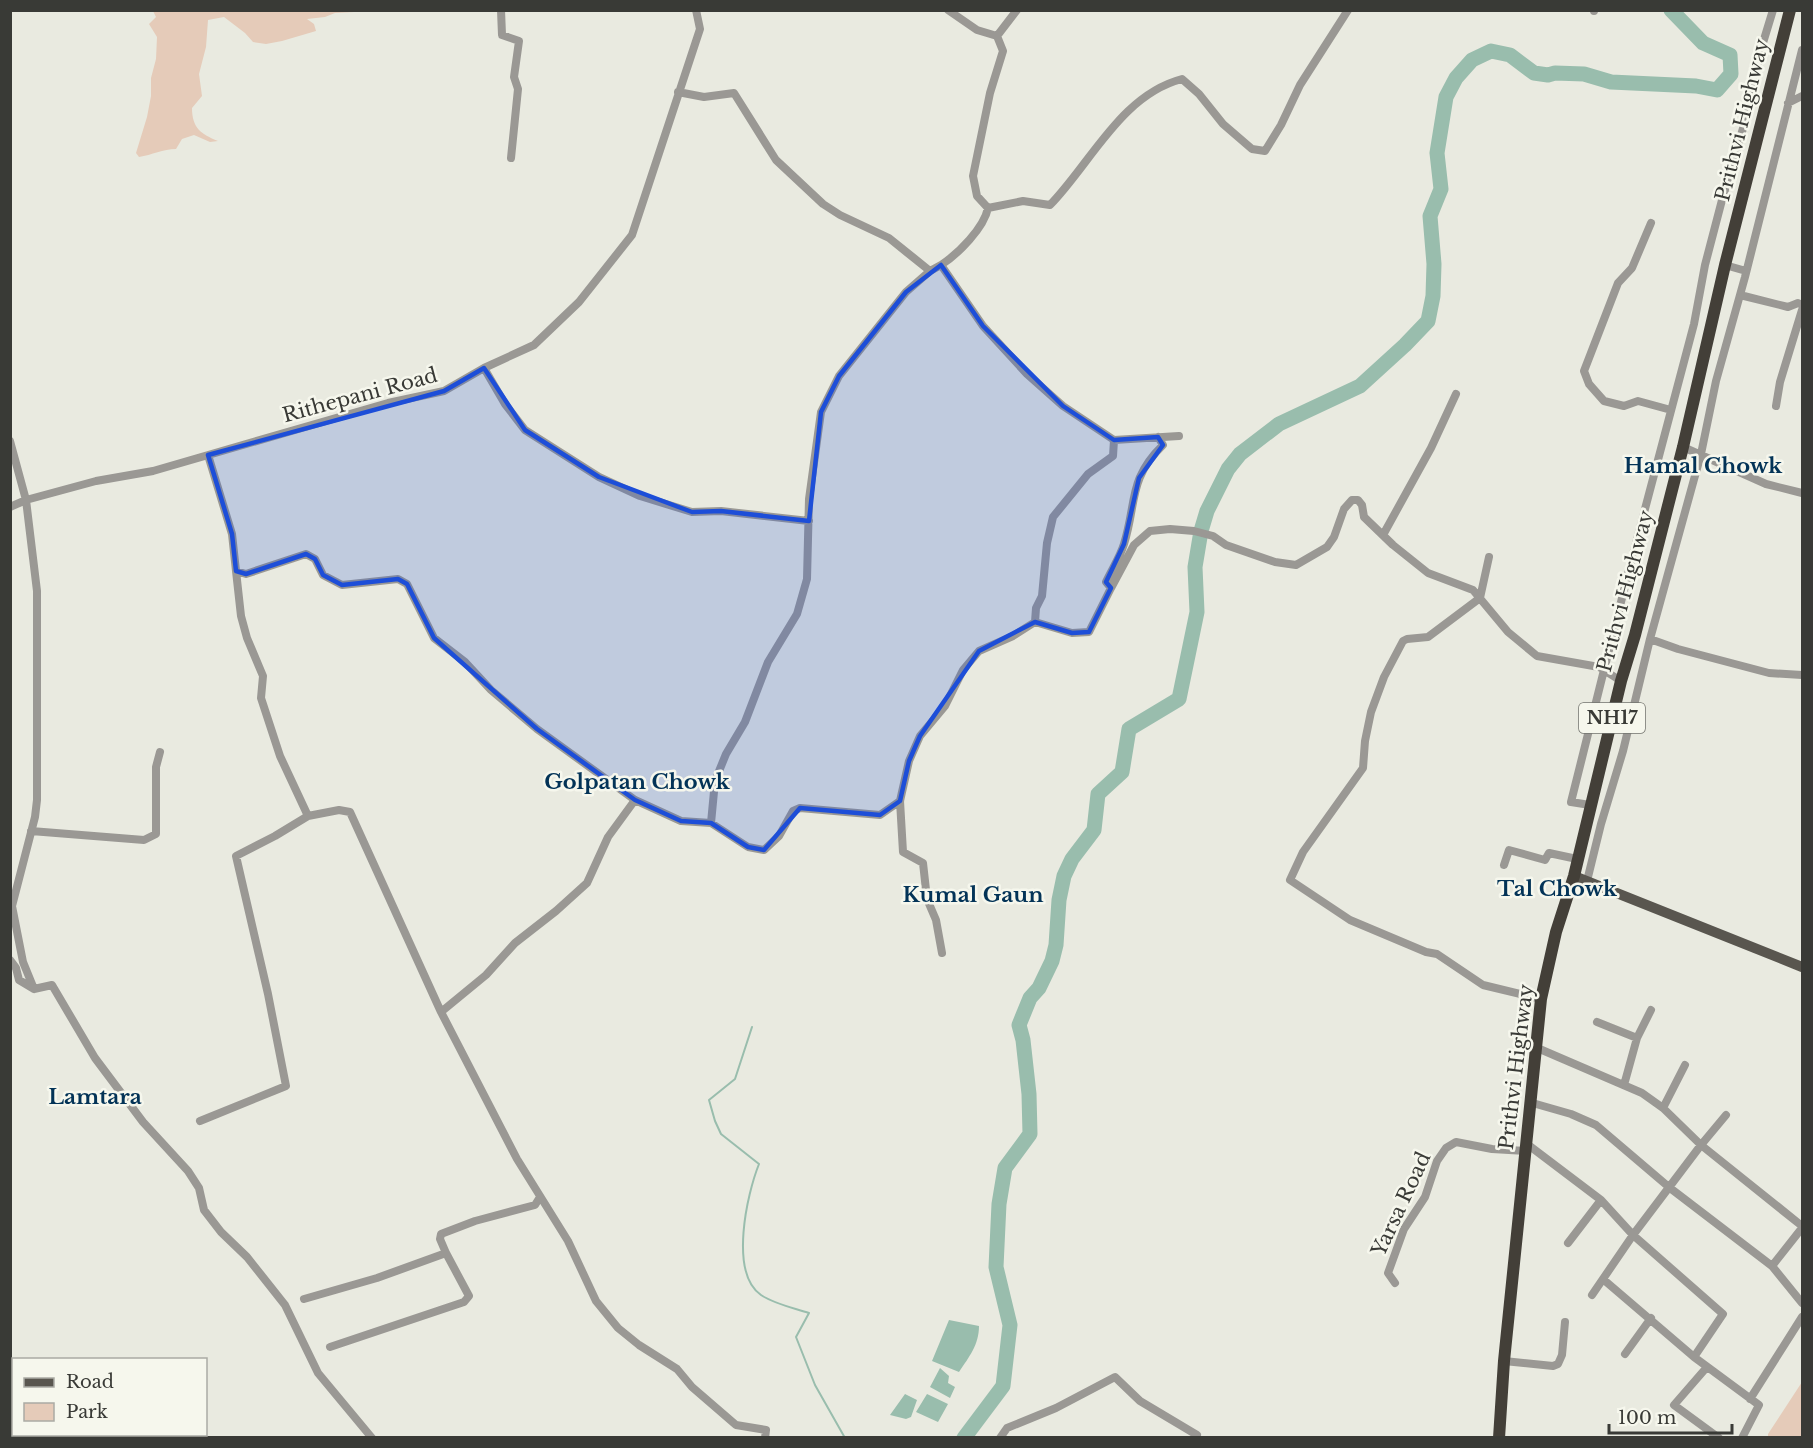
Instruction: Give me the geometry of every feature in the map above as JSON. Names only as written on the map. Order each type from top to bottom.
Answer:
[{"type":"highway","name":"Prithvi Highway","points":[[1499,1437],[1504,1361],[1541,999],[1556,932],[1574,876],[1621,681],[1683,447],[1725,265],[1790,10]]},
{"type":"main road","points":[[1574,876],[1803,967]]},
{"type":"street","points":[[501,10],[502,35],[519,41],[514,77],[518,89],[511,158]]},
{"type":"street","name":"Rithepani Road","points":[[10,507],[26,500],[96,481],[153,471],[388,403],[444,391],[484,368],[534,345],[579,302],[632,236],[700,29],[696,10]]},
{"type":"street","points":[[948,10],[977,30],[997,36]]},
{"type":"street","points":[[997,36],[1017,10]]},
{"type":"street","points":[[988,208],[1023,201],[1050,205],[1068,187],[1111,129],[1136,104],[1165,84],[1182,79],[1199,94],[1223,124],[1252,149],[1265,151],[1281,125],[1300,85],[1348,10]]},
{"type":"street","points":[[1590,805],[1571,802],[1694,324],[1705,265],[1773,10]]},
{"type":"street","points":[[988,208],[977,196],[973,176],[990,93],[1003,51],[997,36]]},
{"type":"street","points":[[1587,881],[1701,454],[1716,381],[1803,50]]},
{"type":"street","points":[[678,92],[704,97],[734,93],[776,160],[823,204],[840,215],[889,238],[930,271]]},
{"type":"street","points":[[1788,103],[1803,96]]},
{"type":"street","points":[[711,823],[715,781],[726,754],[745,722],[768,662],[797,614],[807,579],[809,499],[820,412],[839,376],[906,292],[930,271],[941,265],[979,228],[985,220],[988,208]]},
{"type":"street","points":[[1651,222],[1632,268],[1618,283],[1584,371],[1589,384],[1604,401],[1624,406],[1638,401],[1671,411]]},
{"type":"street","points":[[941,265],[983,326],[1027,374],[1063,406],[1114,440],[1179,436]]},
{"type":"street","points":[[1725,265],[1746,271]]},
{"type":"street","points":[[1740,295],[1788,307],[1798,303],[1803,305]]},
{"type":"street","points":[[1776,406],[1780,382],[1803,310]]},
{"type":"street","points":[[484,368],[504,404],[525,430],[599,477],[640,496],[692,512],[721,511],[809,521]]},
{"type":"street","points":[[1383,535],[1431,448],[1456,394]]},
{"type":"street","points":[[1111,588],[1106,582],[1124,544],[1139,478],[1149,459],[1163,445],[1158,437]]},
{"type":"street","points":[[1035,622],[1036,608],[1042,596],[1047,543],[1053,517],[1088,474],[1113,456],[1114,440]]},
{"type":"street","points":[[10,441],[26,500],[37,591],[37,800],[12,906],[23,962],[34,989]]},
{"type":"street","points":[[1683,447],[1766,484],[1803,493]]},
{"type":"street","points":[[208,455],[232,534],[240,616],[263,676],[261,698],[280,756],[308,816]]},
{"type":"street","points":[[942,953],[936,920],[927,899],[923,863],[903,852],[900,801],[909,760],[920,736],[945,706],[963,670],[980,651],[1013,636],[1035,622],[1072,633],[1089,632],[1134,545],[1150,531],[1170,529],[1194,531],[1213,536],[1226,545],[1275,562],[1296,565],[1327,547],[1334,537],[1344,509],[1352,500],[1358,500],[1365,517],[1383,535],[1428,573],[1473,590],[1508,632],[1537,656],[1599,667],[1621,681]]},
{"type":"street","points":[[236,571],[246,573],[306,554],[315,559],[323,575],[342,585],[398,579],[407,584],[434,638],[465,662],[491,690],[537,729],[635,800],[681,821],[711,823],[748,847],[764,850],[779,836],[793,811],[800,808],[880,815],[900,801]]},
{"type":"street","points":[[1489,557],[1480,598],[1428,637],[1403,641],[1384,676],[1371,712],[1365,741],[1363,768],[1303,852],[1290,880],[1350,920],[1426,952],[1437,954],[1483,985],[1541,999]]},
{"type":"street","points":[[1650,639],[1678,649],[1769,673],[1803,675]]},
{"type":"street","points":[[31,831],[144,840],[156,834],[156,767],[160,752]]},
{"type":"street","points":[[441,1012],[486,975],[515,943],[556,911],[587,882],[608,837],[635,800]]},
{"type":"street","points":[[200,1121],[286,1086],[268,994],[236,856],[308,816],[339,810],[350,812],[441,1012],[517,1159],[568,1241],[596,1301],[618,1328],[639,1345],[677,1369],[692,1388],[736,1425],[766,1430],[765,1437]]},
{"type":"street","points":[[1504,865],[1509,850],[1545,860],[1549,853],[1577,859]]},
{"type":"street","points":[[10,960],[16,968],[19,980],[34,989],[52,985],[62,1006],[95,1058],[144,1122],[188,1171],[199,1188],[204,1210],[221,1232],[247,1257],[285,1305],[318,1373],[372,1437]]},
{"type":"street","points":[[1624,1085],[1637,1038],[1651,1010]]},
{"type":"street","points":[[1597,1022],[1637,1038]]},
{"type":"street","points":[[1535,1047],[1642,1093],[1663,1108],[1701,1145],[1803,1227],[1772,1266]]},
{"type":"street","points":[[1663,1108],[1685,1065]]},
{"type":"street","points":[[1529,1102],[1570,1114],[1596,1125],[1670,1188],[1772,1266],[1803,1303]]},
{"type":"street","points":[[1592,1295],[1633,1235],[1726,1115]]},
{"type":"street","name":"Yarsa Road","points":[[1395,1283],[1388,1273],[1404,1229],[1425,1197],[1437,1161],[1446,1148],[1456,1142],[1492,1149],[1526,1147]]},
{"type":"street","points":[[1526,1147],[1600,1200],[1633,1235],[1723,1314],[1694,1357]]},
{"type":"street","points":[[330,1347],[464,1302],[469,1296],[446,1253],[440,1239],[441,1234],[475,1221],[535,1205],[540,1197]]},
{"type":"street","points":[[1568,1243],[1600,1200]]},
{"type":"street","points":[[304,1299],[377,1278],[446,1253]]},
{"type":"street","points":[[1604,1280],[1694,1357],[1759,1405],[1742,1437]]},
{"type":"street","points":[[1750,1399],[1803,1317]]},
{"type":"street","points":[[1625,1354],[1651,1318]]},
{"type":"street","points":[[1504,1361],[1553,1366],[1557,1364],[1562,1355],[1565,1322]]},
{"type":"street","points":[[1707,1367],[1674,1405],[1719,1437]]},
{"type":"street","points":[[1000,1437],[1007,1428],[1056,1408],[1115,1377],[1140,1401],[1197,1435]]},
{"type":"highlighted area","points":[[941,265],[983,326],[1063,406],[1114,440],[1158,437],[1163,445],[1139,478],[1124,544],[1106,582],[1111,588],[1089,632],[1072,633],[1035,622],[979,651],[920,736],[909,761],[900,801],[880,815],[800,808],[764,850],[748,847],[711,823],[681,821],[635,800],[537,729],[434,638],[407,584],[398,579],[342,585],[323,575],[315,559],[306,554],[246,574],[236,571],[232,534],[208,455],[444,391],[484,368],[525,430],[599,477],[692,512],[721,511],[809,521],[821,412],[839,376],[906,292]]},
{"type":"green space","points":[[153,11],[373,11],[335,13],[325,17],[307,19],[314,24],[316,31],[266,44],[253,42],[224,17],[208,20],[206,47],[199,74],[202,96],[192,108],[192,115],[199,129],[218,141],[210,142],[194,135],[182,139],[176,149],[139,157],[136,153],[147,117],[151,96],[151,78],[156,59],[157,37],[149,24],[156,17]]},
{"type":"green space","points":[[1802,1382],[1802,1437],[1768,1437],[1768,1434]]},
{"type":"shaded area","points":[[949,1320],[979,1326],[975,1345],[959,1372],[932,1361]]},
{"type":"shaded area","points":[[940,1368],[949,1376],[948,1383],[955,1387],[950,1398],[930,1387]]},
{"type":"shaded area","points":[[905,1394],[917,1400],[911,1417],[906,1419],[890,1415]]},
{"type":"shaded area","points":[[927,1394],[948,1404],[938,1422],[916,1412]]},
{"type":"waterway","points":[[964,1438],[1003,1386],[1010,1325],[996,1267],[999,1204],[1005,1168],[1030,1134],[1029,1094],[1023,1040],[1019,1025],[1030,998],[1039,988],[1052,961],[1064,876],[1072,859],[1094,830],[1098,794],[1122,772],[1129,729],[1179,699],[1197,612],[1195,567],[1207,511],[1228,469],[1240,454],[1279,424],[1360,386],[1428,321],[1433,296],[1434,264],[1430,216],[1441,189],[1437,153],[1446,97],[1456,78],[1472,60],[1491,51],[1510,55],[1534,73],[1584,74],[1611,82],[1696,86],[1717,90],[1731,74],[1730,55],[1703,43],[1671,10]]},
{"type":"waterway","points":[[752,1027],[735,1079],[709,1100],[721,1134],[759,1164],[746,1213],[743,1252],[746,1269],[751,1284],[761,1295],[809,1313],[796,1337],[815,1385],[845,1438]]},
{"type":"district","name":"Hamal Chowk","points":[[1703,466]]},
{"type":"district","name":"Golpatan Chowk","points":[[637,782]]},
{"type":"district","name":"Tal Chowk","points":[[1557,889]]},
{"type":"district","name":"Kumal Gaun","points":[[973,895]]},
{"type":"district","name":"Lamtara","points":[[95,1097]]}]
